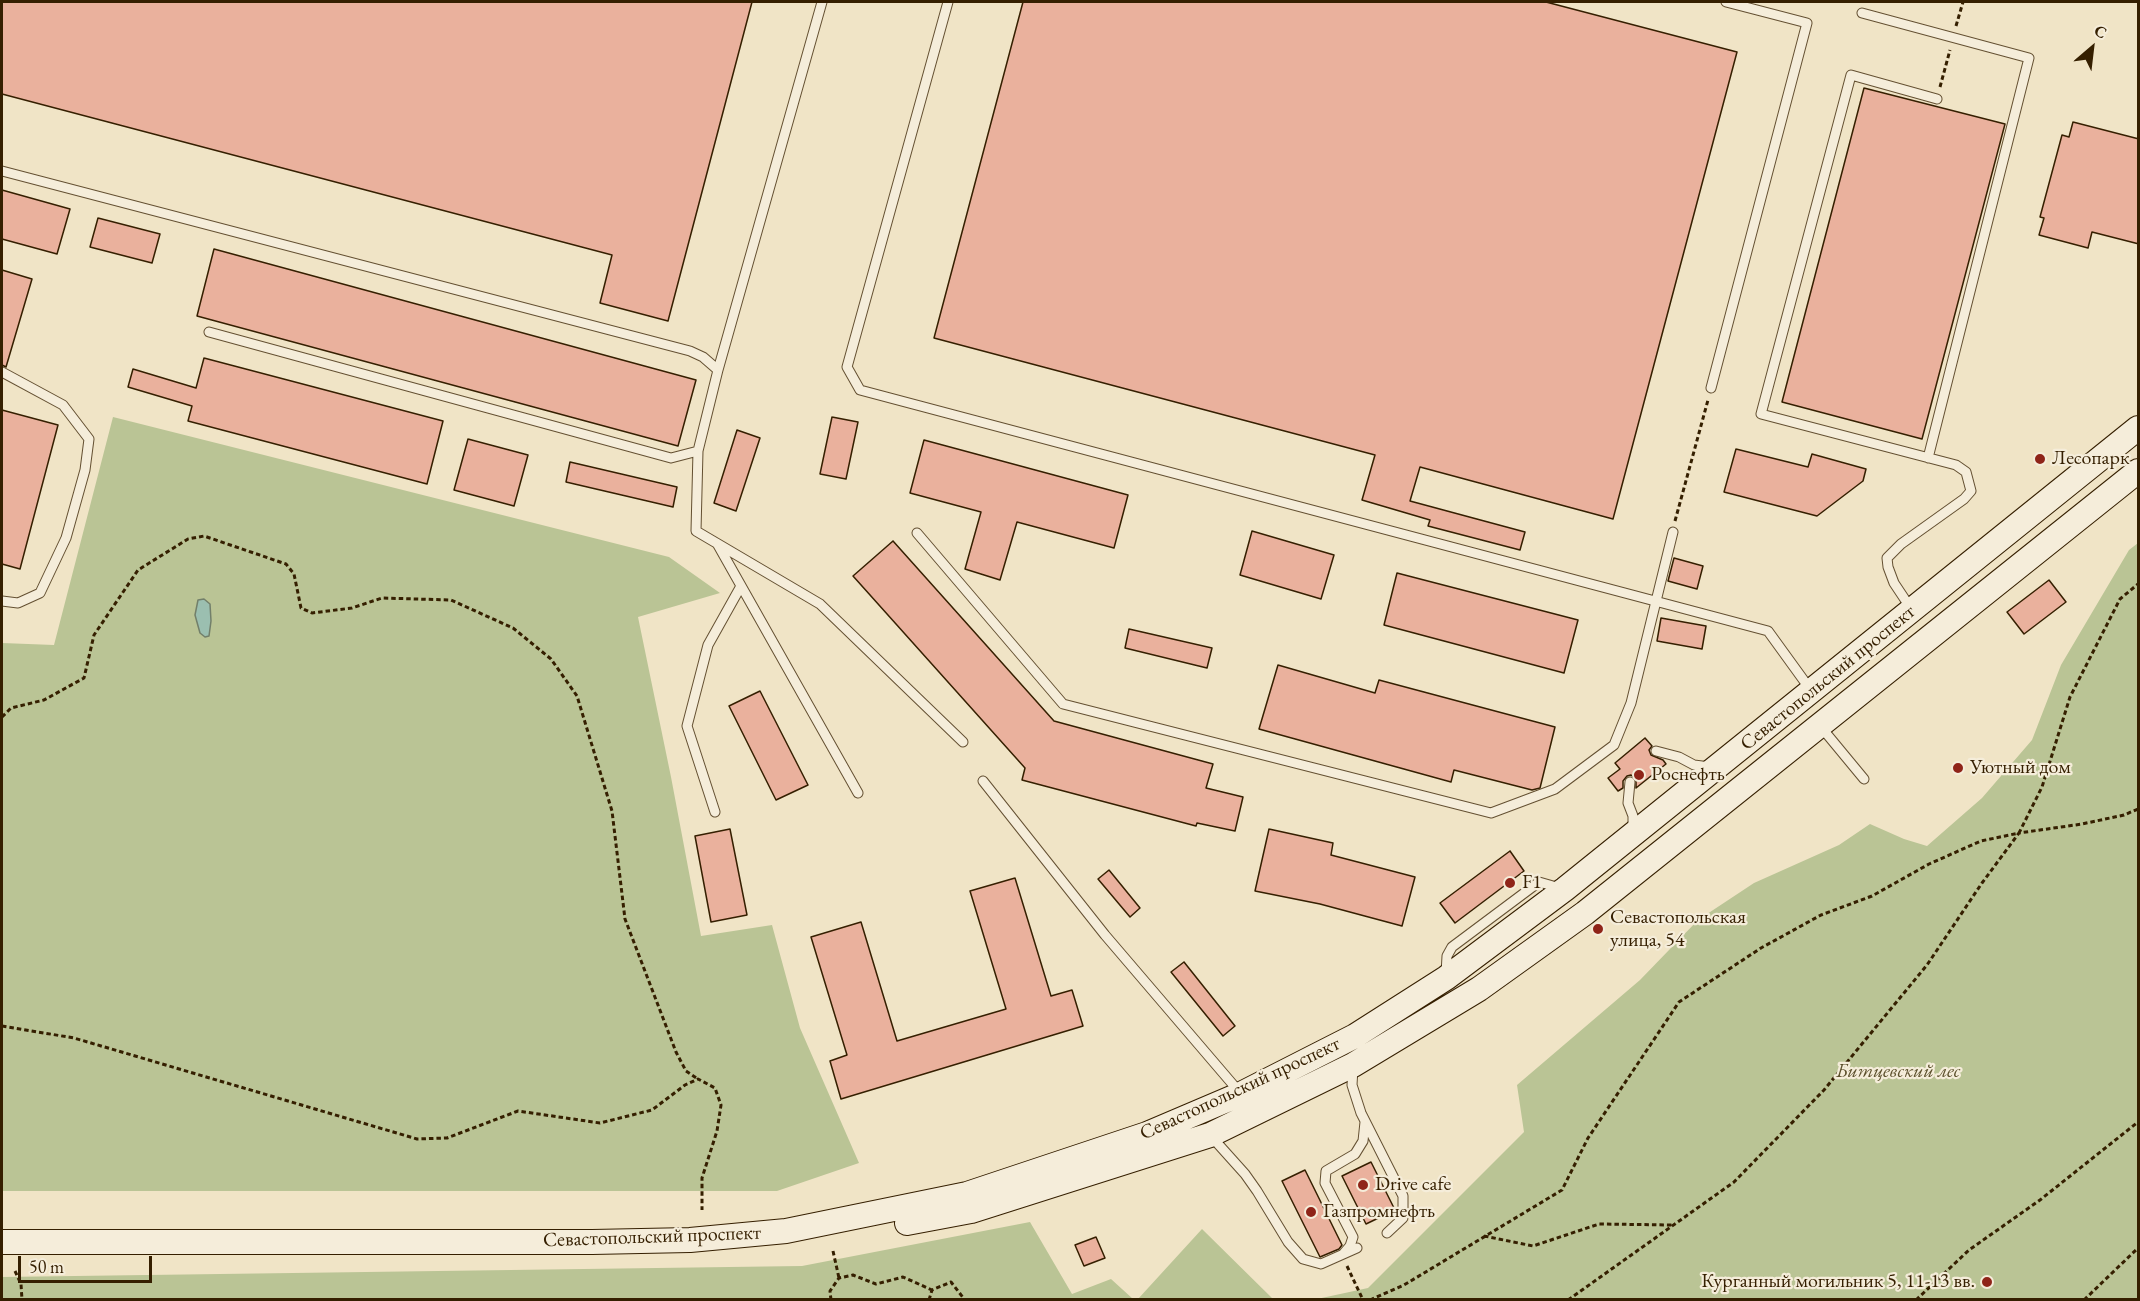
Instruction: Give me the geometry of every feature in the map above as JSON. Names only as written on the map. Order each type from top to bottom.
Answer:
[{"type":"main road","name":"Севастопольский проспект","points":[[2,1242],[603,1242],[690,1240],[786,1231],[967,1194],[1147,1134],[1241,1094],[1355,1036],[1446,978],[1566,889],[2139,428]]},
{"type":"main road","name":"Севастопольский проспект","points":[[8,1265],[697,1254],[788,1246],[971,1211],[1210,1135],[1353,1065],[1479,989],[1585,913],[2139,471]]},
{"type":"lane","points":[[822,2],[718,370],[698,452],[696,531],[820,604],[963,742]]},
{"type":"lane","points":[[948,2],[847,367],[860,390],[1768,631],[1812,690]]},
{"type":"lane","points":[[1711,388],[1807,23],[1726,2]]},
{"type":"lane","points":[[1862,13],[2029,58],[1928,458]]},
{"type":"lane","points":[[1912,610],[1894,583],[1887,558],[1901,544],[1964,499],[1971,491],[1966,472],[1956,465],[1761,414],[1851,75],[1937,99]]},
{"type":"lane","points":[[2,171],[690,351],[703,357],[718,370]]},
{"type":"lane","points":[[209,332],[671,458],[698,452]]},
{"type":"lane","points":[[2,372],[63,405],[89,439],[85,470],[66,538],[40,593],[18,603],[2,601]]},
{"type":"lane","points":[[917,533],[1063,705],[1491,813],[1555,789],[1614,745],[1631,703],[1673,532]]},
{"type":"lane","points":[[717,543],[858,793]]},
{"type":"lane","points":[[715,812],[687,726],[708,645],[741,586]]},
{"type":"lane","points":[[1820,725],[1864,779]]},
{"type":"lane","points":[[1656,751],[1679,757],[1694,765],[1716,768]]},
{"type":"lane","points":[[984,781],[1105,935],[1241,1094]]},
{"type":"lane","points":[[1630,782],[1629,803],[1633,816],[1633,835]]},
{"type":"lane","points":[[1353,1065],[1352,1085],[1365,1121],[1403,1196],[1403,1218],[1387,1233]]},
{"type":"lane","points":[[1342,1255],[1350,1246],[1353,1237],[1325,1183],[1326,1171],[1356,1154],[1363,1141],[1365,1121]]},
{"type":"lane","points":[[1210,1135],[1257,1191],[1288,1242],[1303,1258],[1321,1264],[1357,1248]]},
{"type":"path","points":[[1673,532],[1711,388]]},
{"type":"path","points":[[2,717],[10,708],[44,700],[84,678],[94,635],[138,570],[188,539],[204,536],[286,564],[294,574],[301,608],[312,614],[352,608],[382,598],[451,600],[513,628],[551,659],[577,696],[612,812],[625,919],[676,1052],[686,1071],[715,1088],[721,1105],[717,1131],[702,1178],[702,1210]]},
{"type":"path","points":[[1568,1299],[1734,1182],[1824,1090],[1927,965],[2019,833],[2042,787],[2070,697],[2120,599],[2139,584]]},
{"type":"path","points":[[1370,1299],[1404,1285],[1562,1190],[1588,1138],[1679,1002],[1761,948],[1821,915],[1872,897],[1929,864],[1981,841],[2082,824],[2124,815],[2139,809]]},
{"type":"path","points":[[2,1026],[74,1038],[417,1139],[447,1138],[518,1111],[600,1123],[652,1110],[685,1085],[698,1079]]},
{"type":"path","points":[[1916,1299],[1969,1250],[2040,1200],[2139,1122]]},
{"type":"path","points":[[1484,1236],[1533,1246],[1599,1224],[1675,1225]]},
{"type":"path","points":[[2084,1299],[2139,1248]]},
{"type":"path","points":[[833,1251],[839,1278]]},
{"type":"path","points":[[1342,1255],[1363,1299]]},
{"type":"path","points":[[8,1265],[21,1284],[22,1299]]},
{"type":"path","points":[[831,1299],[830,1291],[839,1278],[853,1275],[876,1284],[903,1277],[932,1290],[951,1282],[964,1299]]},
{"type":"path","points":[[929,1299],[932,1290]]},
{"type":"green space","points":[[113,417],[669,557],[720,593],[638,617],[701,936],[772,925],[800,1028],[859,1163],[777,1191],[2,1191],[2,643],[54,645]]},
{"type":"green space","name":"Битцевский лес","points":[[2138,543],[2138,1299],[1317,1299],[1368,1288],[1524,1132],[1517,1085],[1640,980],[1698,920],[1754,883],[1839,845],[1870,824],[1927,846],[1982,798],[2032,740],[2061,665],[2129,550]]},
{"type":"green space","points":[[1030,1222],[1072,1294],[1111,1279],[1133,1299],[2,1299],[2,1277],[802,1266]]},
{"type":"green space","points":[[1202,1229],[1273,1299],[1138,1299]]},
{"type":"shaded area","points":[[204,599],[210,604],[211,621],[209,636],[205,637],[200,633],[195,615],[198,600]]},
{"type":"building","points":[[2,2],[752,2],[668,321],[600,303],[612,255],[2,94]]},
{"type":"building","points":[[1023,2],[1546,2],[1737,52],[1613,519],[1420,467],[1410,501],[1525,532],[1520,550],[1428,526],[1430,520],[1362,500],[1375,455],[934,338]]},
{"type":"building","points":[[1864,88],[2005,124],[1922,439],[1782,402]]},
{"type":"building","points":[[2073,122],[2139,139],[2139,244],[2092,232],[2088,248],[2039,235],[2044,218],[2040,217],[2062,135],[2069,137]]},
{"type":"building","points":[[2,190],[70,209],[57,254],[2,239]]},
{"type":"building","points":[[98,218],[160,234],[152,263],[90,247]]},
{"type":"building","points":[[214,249],[696,380],[678,446],[197,316]]},
{"type":"building","points":[[2,270],[32,279],[6,367],[2,365]]},
{"type":"building","points":[[204,358],[443,421],[427,484],[188,421],[192,406],[128,387],[133,369],[196,388]]},
{"type":"building","points":[[2,410],[58,425],[20,569],[2,564]]},
{"type":"building","points":[[832,417],[858,422],[846,479],[820,474]]},
{"type":"building","points":[[737,430],[760,438],[736,511],[714,503]]},
{"type":"building","points":[[468,439],[528,455],[514,506],[454,490]]},
{"type":"building","points":[[924,440],[1128,495],[1114,548],[1017,522],[1000,580],[965,569],[981,512],[910,493]]},
{"type":"building","points":[[1736,449],[1808,467],[1812,454],[1866,469],[1863,481],[1817,516],[1724,492]]},
{"type":"building","points":[[570,462],[677,487],[673,507],[566,482]]},
{"type":"building","points":[[1252,531],[1334,555],[1321,599],[1240,575]]},
{"type":"building","points":[[893,541],[1054,721],[1213,764],[1206,788],[1243,797],[1235,831],[1197,823],[1196,826],[1022,780],[1025,768],[853,576]]},
{"type":"building","points":[[1674,558],[1703,566],[1697,589],[1668,581]]},
{"type":"building","points":[[1397,573],[1578,620],[1564,673],[1384,625]]},
{"type":"building","points":[[2049,580],[2066,602],[2024,634],[2007,612]]},
{"type":"building","points":[[1661,618],[1706,626],[1702,649],[1657,641]]},
{"type":"building","points":[[1129,629],[1212,648],[1207,668],[1125,648]]},
{"type":"building","points":[[1278,665],[1375,693],[1379,680],[1555,727],[1540,788],[1532,790],[1454,770],[1451,782],[1259,729]]},
{"type":"building","points":[[760,691],[808,785],[776,800],[729,706]]},
{"type":"building","points":[[1645,738],[1652,746],[1649,750],[1651,755],[1663,760],[1666,764],[1636,788],[1636,779],[1631,775],[1627,776],[1623,781],[1623,788],[1618,791],[1608,778],[1620,769],[1615,763]]},
{"type":"building","points":[[730,829],[747,915],[711,922],[695,836]]},
{"type":"building","points":[[1269,829],[1333,843],[1331,855],[1415,877],[1402,926],[1320,904],[1255,891]]},
{"type":"building","points":[[1510,851],[1524,871],[1455,923],[1440,903]]},
{"type":"building","points":[[1109,870],[1140,908],[1130,917],[1098,879]]},
{"type":"building","points":[[1015,878],[1051,996],[1072,990],[1083,1026],[841,1099],[830,1061],[847,1055],[811,937],[861,922],[897,1041],[1006,1009],[970,891]]},
{"type":"building","points":[[1184,962],[1235,1026],[1223,1036],[1171,972]]},
{"type":"building","points":[[1371,1162],[1395,1210],[1366,1224],[1342,1176]]},
{"type":"building","name":"Газпромнефть","points":[[1305,1170],[1342,1245],[1339,1249],[1320,1257],[1282,1181]]},
{"type":"building","points":[[1096,1237],[1105,1258],[1084,1266],[1075,1245]]},
{"type":"place","name":"Лесопарк","points":[[2040,459]]},
{"type":"place","name":"Уютный дом","points":[[1958,768]]},
{"type":"place","name":"Роснефть","points":[[1639,775]]},
{"type":"place","name":"F1","points":[[1510,883]]},
{"type":"place","name":"Севастопольская улица, 54","points":[[1598,929]]},
{"type":"place","name":"Drive cafe","points":[[1363,1185]]},
{"type":"place","name":"Газпромнефть","points":[[1311,1212]]},
{"type":"place","name":"Курганный могильник 5, 11-13 вв.","points":[[1987,1282]]}]
